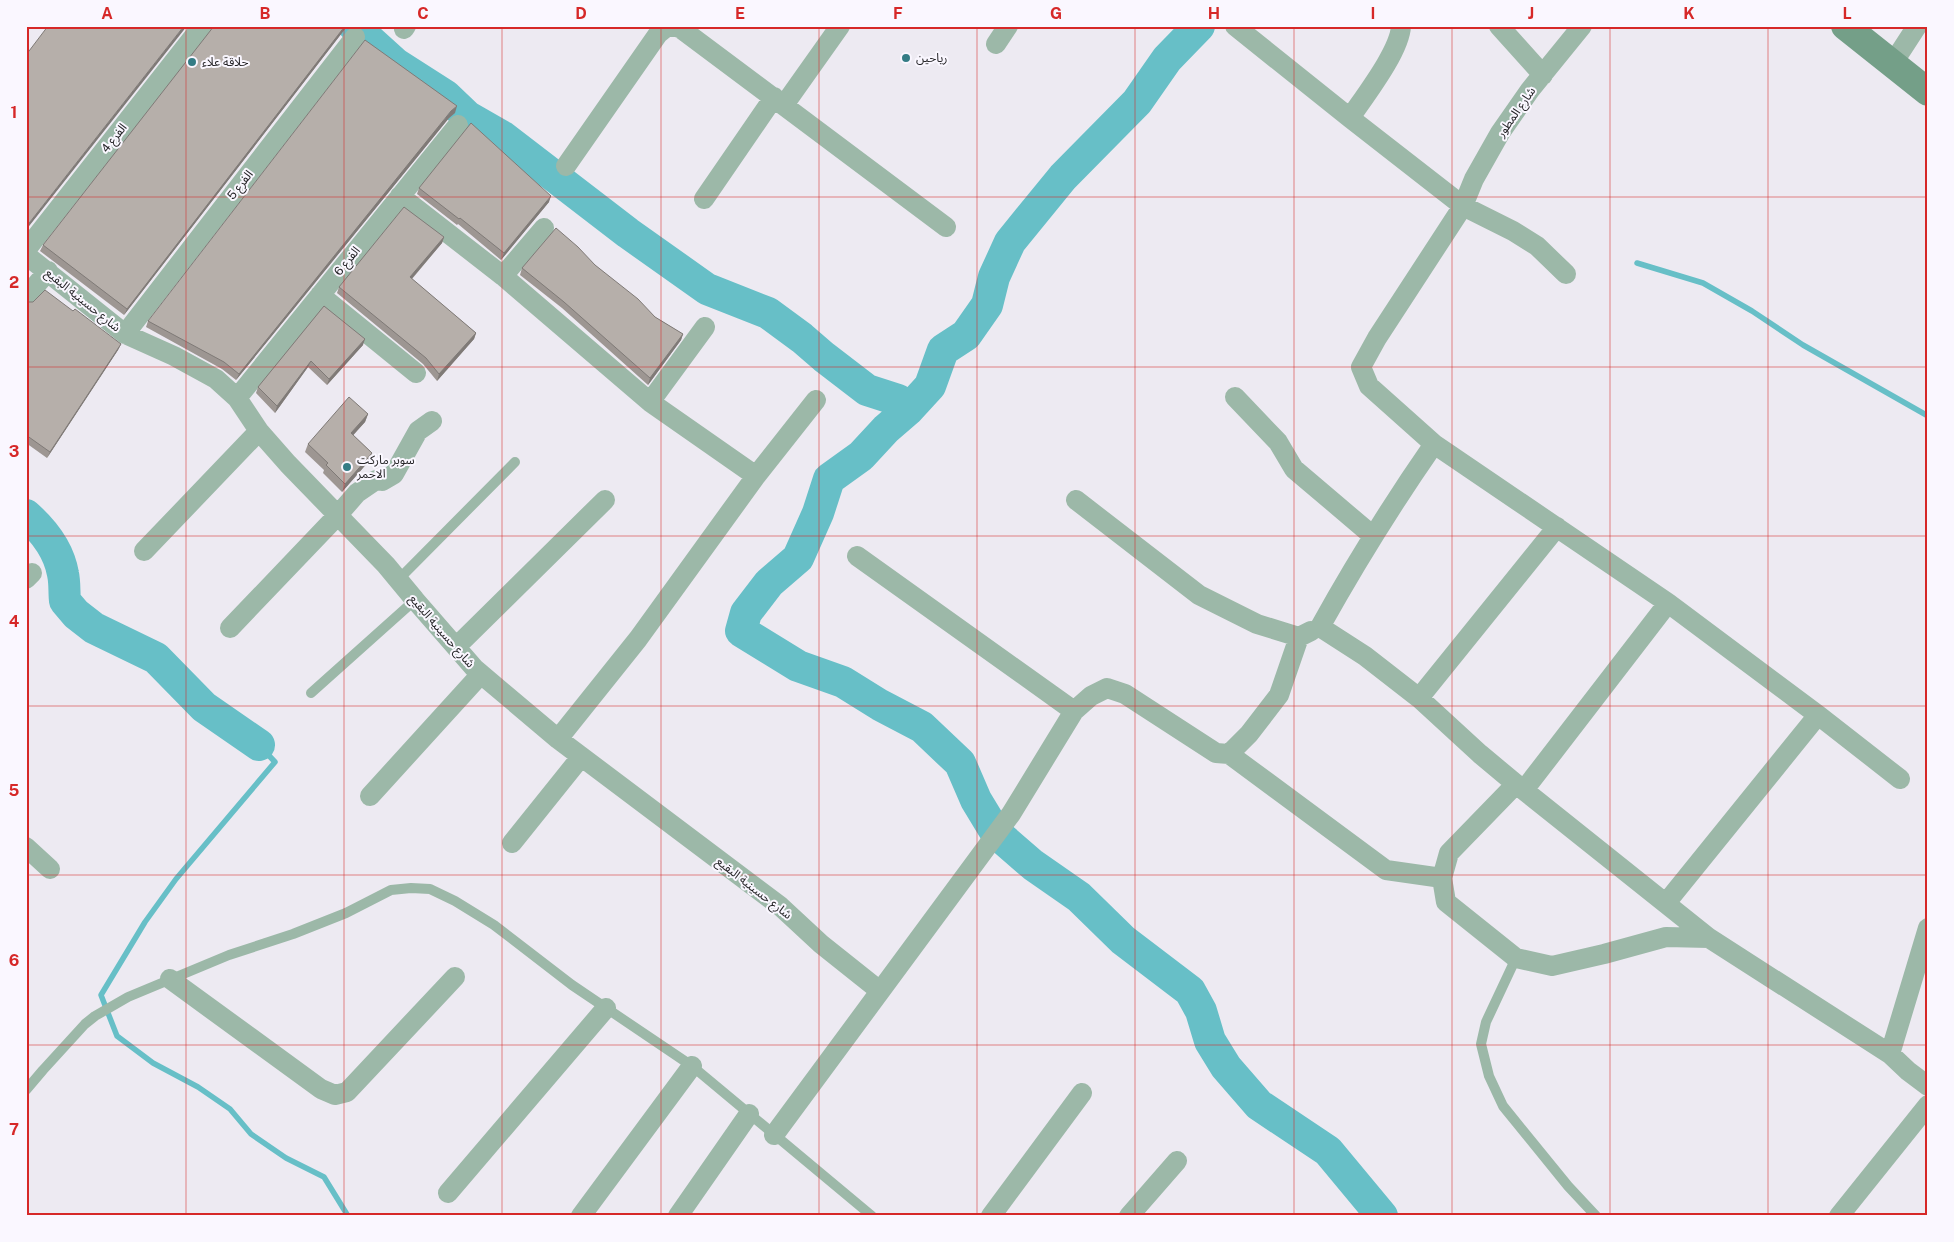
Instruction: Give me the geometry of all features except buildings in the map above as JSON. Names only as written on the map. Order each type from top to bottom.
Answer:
[{"type":"main road","points":[[1846,26],[1928,92]]},
{"type":"street","name":"الفرع 4","points":[[26,250],[202,26]]},
{"type":"street","points":[[566,166],[658,34],[668,26]]},
{"type":"street","points":[[672,26],[680,28],[946,227]]},
{"type":"street","points":[[704,200],[779,101],[840,26]]},
{"type":"street","points":[[996,44],[1008,26]]},
{"type":"street","points":[[1350,118],[1394,49],[1401,26]]},
{"type":"street","points":[[1499,26],[1543,75]]},
{"type":"street","name":"شارع المطور","points":[[1434,444],[1369,386],[1362,367],[1377,338],[1463,206],[1474,179],[1500,133],[1582,26]]},
{"type":"street","points":[[1893,64],[1917,26]]},
{"type":"street","points":[[1240,30],[1463,206],[1513,231],[1537,246],[1566,274]]},
{"type":"street","name":"الفرع 5","points":[[125,334],[355,37]]},
{"type":"street","name":"الفرع 6","points":[[237,398],[458,125]]},
{"type":"street","points":[[400,196],[503,276],[650,402],[756,476]]},
{"type":"street","points":[[503,276],[544,228]]},
{"type":"street","name":"شارع حسينية البقيع","points":[[26,255],[125,334],[174,356],[216,380],[237,398],[259,431],[337,516],[399,579],[414,600],[481,674],[581,757],[780,906],[822,944],[880,991]]},
{"type":"street","points":[[26,297],[48,271]]},
{"type":"street","points":[[320,295],[416,374]]},
{"type":"street","points":[[650,402],[705,327]]},
{"type":"street","points":[[1235,397],[1278,442],[1294,470],[1374,536]]},
{"type":"street","points":[[558,739],[638,639],[756,476],[816,400]]},
{"type":"street","points":[[230,628],[337,516],[357,492],[376,480],[382,480],[394,474],[418,431],[432,421]]},
{"type":"street","points":[[144,551],[259,431]]},
{"type":"street","points":[[1076,500],[1199,595],[1257,624],[1299,637],[1320,627],[1400,493],[1434,444],[1668,603],[1818,714],[1900,779]]},
{"type":"street","points":[[456,647],[605,500]]},
{"type":"street","points":[[1419,698],[1557,527]]},
{"type":"street","points":[[857,556],[1074,711]]},
{"type":"street","points":[[1668,603],[1520,787],[1449,854],[1442,878],[1446,902],[1516,958],[1552,966],[1604,954],[1666,936],[1709,938]]},
{"type":"street","points":[[1320,627],[1365,656],[1419,698],[1480,754],[1709,938],[1890,1054],[1928,1086]]},
{"type":"street","points":[[1230,754],[1249,734],[1279,695],[1299,637]]},
{"type":"street","points":[[370,796],[481,674]]},
{"type":"street","points":[[774,1135],[1011,814],[1074,711],[1091,696],[1107,688],[1125,694],[1216,753],[1230,754],[1386,870],[1442,878]]},
{"type":"street","points":[[1666,903],[1818,714]]},
{"type":"street","points":[[512,843],[581,757]]},
{"type":"street","points":[[26,847],[50,869]]},
{"type":"street","points":[[1890,1054],[1928,928]]},
{"type":"street","points":[[170,980],[321,1089],[335,1095],[347,1092],[455,977]]},
{"type":"street","points":[[448,1193],[606,1008]]},
{"type":"street","points":[[581,1216],[692,1066]]},
{"type":"street","points":[[991,1216],[1082,1094]]},
{"type":"street","points":[[1839,1216],[1928,1105]]},
{"type":"street","points":[[678,1216],[749,1114]]},
{"type":"street","points":[[1129,1216],[1177,1161]]},
{"type":"lane","points":[[399,579],[515,462]]},
{"type":"lane","points":[[311,693],[414,600]]},
{"type":"lane","points":[[26,1090],[95,1016],[128,997],[229,955],[293,934],[346,913],[392,890],[430,889],[455,900],[494,925],[572,985],[692,1066],[872,1216]]},
{"type":"lane","points":[[1516,958],[1486,1022],[1481,1044],[1489,1076],[1503,1106],[1568,1186],[1596,1216]]},
{"type":"waterway","points":[[354,26],[396,64],[446,96],[468,117],[503,137],[628,233],[707,289],[768,313],[867,390],[898,400],[908,410],[886,429],[861,456],[829,479],[818,513],[798,558],[769,583],[746,613],[741,631],[798,666],[843,682],[880,705],[922,727],[960,763],[976,800],[996,833],[1033,865],[1079,897],[1123,940],[1190,991],[1201,1011],[1210,1041],[1226,1067],[1259,1105],[1328,1151],[1382,1216]]},
{"type":"waterway","points":[[908,410],[930,386],[943,350],[966,335],[987,305],[994,277],[1010,242],[1063,177],[1137,102],[1167,59],[1199,26]]},
{"type":"waterway","points":[[1637,263],[1703,283],[1752,311],[1803,345],[1928,416]]},
{"type":"waterway","points":[[26,515],[44,534],[54,549],[63,574],[65,601],[76,614],[94,628],[156,658],[204,707],[259,745]]},
{"type":"waterway","points":[[259,745],[275,762],[176,879],[145,922],[101,995],[117,1036],[153,1063],[198,1087],[230,1109],[251,1134],[286,1158],[324,1177],[348,1216]]},
{"type":"place","name":"رياحين","points":[[906,58]]},
{"type":"place","name":"حلاقة علاء","points":[[192,62]]},
{"type":"place","name":"سوبر ماركت الاحمر","points":[[347,467]]}]
